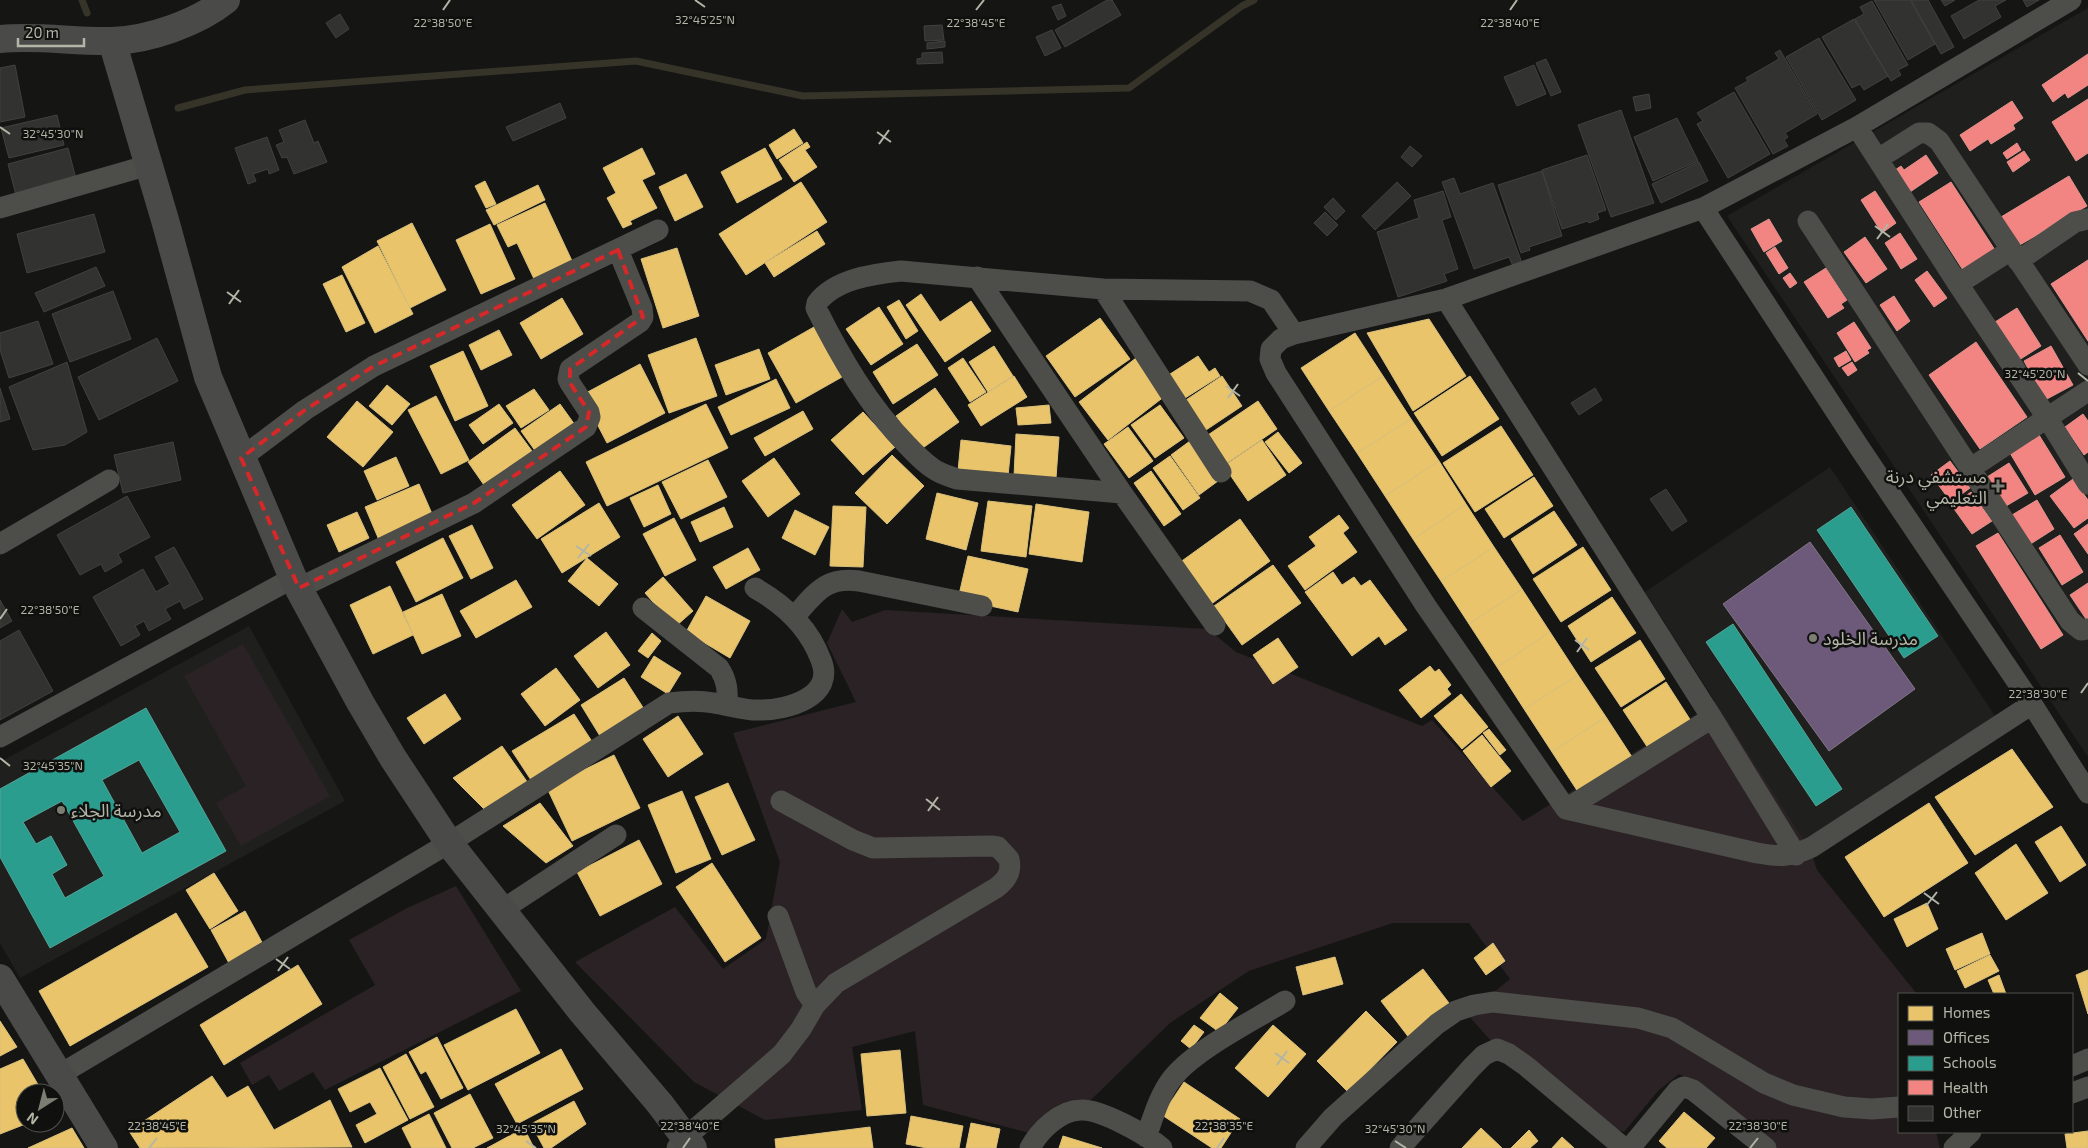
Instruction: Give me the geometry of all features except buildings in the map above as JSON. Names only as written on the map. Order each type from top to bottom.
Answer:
[{"type":"street","points":[[0,39],[18,37],[112,41],[142,36],[190,22],[211,12],[226,0]]},
{"type":"street","points":[[2032,704],[1812,847],[1796,855],[1776,856],[1757,853],[1566,809],[1426,606],[1276,373],[1270,359],[1271,348],[1281,339],[1294,334],[1446,299],[1703,208],[1857,127],[2071,0]]},
{"type":"street","points":[[112,41],[149,165],[208,377],[296,583],[360,702],[393,758],[449,843],[582,1012],[622,1057],[685,1144],[772,1064],[792,1042],[815,1005],[836,982],[996,888],[1007,878],[1011,865],[1005,852],[991,846],[882,848],[863,845],[781,802]]},
{"type":"street","points":[[1857,127],[2048,419],[2088,484]]},
{"type":"street","points":[[1878,159],[1919,133],[1928,133],[1938,141],[2088,365]]},
{"type":"street","points":[[0,208],[149,165]]},
{"type":"street","points":[[1703,208],[1865,455],[2032,704],[2088,793]]},
{"type":"street","points":[[1958,284],[2075,222],[2088,218]]},
{"type":"street","points":[[1808,221],[2070,621],[2081,630],[2088,629]]},
{"type":"street","points":[[241,458],[305,410],[374,366],[658,230]]},
{"type":"street","points":[[0,737],[296,583],[474,503],[586,426],[590,417],[589,412],[568,379],[570,369],[640,322],[643,317],[642,308],[618,250]]},
{"type":"street","points":[[1122,493],[957,479],[938,472],[921,459],[896,434],[868,398],[837,349],[816,308],[818,301],[835,289],[854,280],[877,273],[901,271],[1103,289],[1257,293],[1271,300],[1276,305],[1294,334]]},
{"type":"street","points":[[977,277],[1122,493],[1215,625]]},
{"type":"street","points":[[1103,289],[1221,472]]},
{"type":"street","points":[[1446,299],[1712,718],[1796,855]]},
{"type":"street","points":[[1971,468],[2088,391]]},
{"type":"street","points":[[0,544],[109,480]]},
{"type":"street","points":[[794,617],[823,586],[839,580],[859,581],[982,606]]},
{"type":"street","points":[[59,1075],[449,843],[669,702],[698,701],[758,711],[776,709],[805,700],[820,688],[823,679],[823,664],[804,629],[794,617],[778,602],[755,588]]},
{"type":"street","points":[[643,608],[719,668],[727,683],[727,705]]},
{"type":"street","points":[[1566,809],[1712,718]]},
{"type":"street","points":[[502,910],[616,835]]},
{"type":"street","points":[[778,916],[803,985],[815,1005]]},
{"type":"street","points":[[0,978],[104,1148]]},
{"type":"street","points":[[1030,1148],[1034,1140],[1047,1126],[1064,1114],[1081,1110],[1106,1116],[1154,1142],[1162,1097],[1171,1080],[1185,1064],[1285,1001]]},
{"type":"street","points":[[1306,1148],[1333,1116],[1436,1024],[1456,1010],[1494,1002],[1638,1018],[1672,1028],[1764,1083],[1793,1095],[1844,1107],[1872,1109],[1898,1107]]},
{"type":"street","points":[[1400,1148],[1472,1067],[1484,1055],[1497,1049],[1509,1054],[1526,1066],[1624,1148]]},
{"type":"street","points":[[2073,1066],[2088,1060]]},
{"type":"street","points":[[1630,1148],[1678,1090],[1684,1087],[1693,1090],[1766,1148]]},
{"type":"street","points":[[2073,1093],[2088,1087]]},
{"type":"street","points":[[1954,1148],[1970,1133]]},
{"type":"highlighted area","points":[[618,250],[643,317],[570,369],[570,383],[589,412],[586,427],[474,503],[299,588],[241,458],[305,410],[374,366]]},
{"type":"shaded area","name":"مستشفي درنة التعليمي","points":[[2088,8],[2088,757],[1727,216]]},
{"type":"shaded area","points":[[1830,467],[1999,722],[1811,851],[1645,592]]},
{"type":"shaded area","points":[[842,609],[852,622],[885,610],[1208,629],[1236,652],[1422,726],[1432,720],[1523,821],[1715,701],[1811,851],[1817,870],[1916,993],[1898,993],[1898,1133],[1936,1133],[1940,1148],[1776,1148],[1697,1083],[1679,1074],[1658,1091],[1624,1132],[1616,1129],[1492,1042],[1467,1014],[1510,979],[1469,923],[1393,923],[1249,971],[1170,1023],[1063,1127],[1033,1134],[923,1105],[915,1031],[852,1047],[862,1110],[765,1120],[694,1082],[575,962],[675,907],[723,969],[766,939],[780,862],[733,733],[856,702],[827,643]]},
{"type":"shaded area","points":[[249,626],[345,801],[20,978],[0,943],[0,762]]},
{"type":"shaded area","points":[[243,644],[330,796],[241,846],[216,803],[246,786],[184,676]]},
{"type":"shaded area","points":[[456,886],[521,991],[325,1090],[313,1072],[279,1091],[269,1075],[252,1085],[240,1063],[375,985],[349,940],[407,908]]},
{"type":"waterway","points":[[82,0],[87,13]]},
{"type":"waterway","points":[[178,108],[245,90],[636,61],[803,96],[1129,88],[1242,6],[1254,0]]},
{"type":"place","name":"مستشفي درنة التعليمي","points":[[1998,486]]},
{"type":"place","name":"مدرسة الخلود","points":[[1813,638]]},
{"type":"place","name":"مدرسة الجلاء","points":[[61,810]]}]
